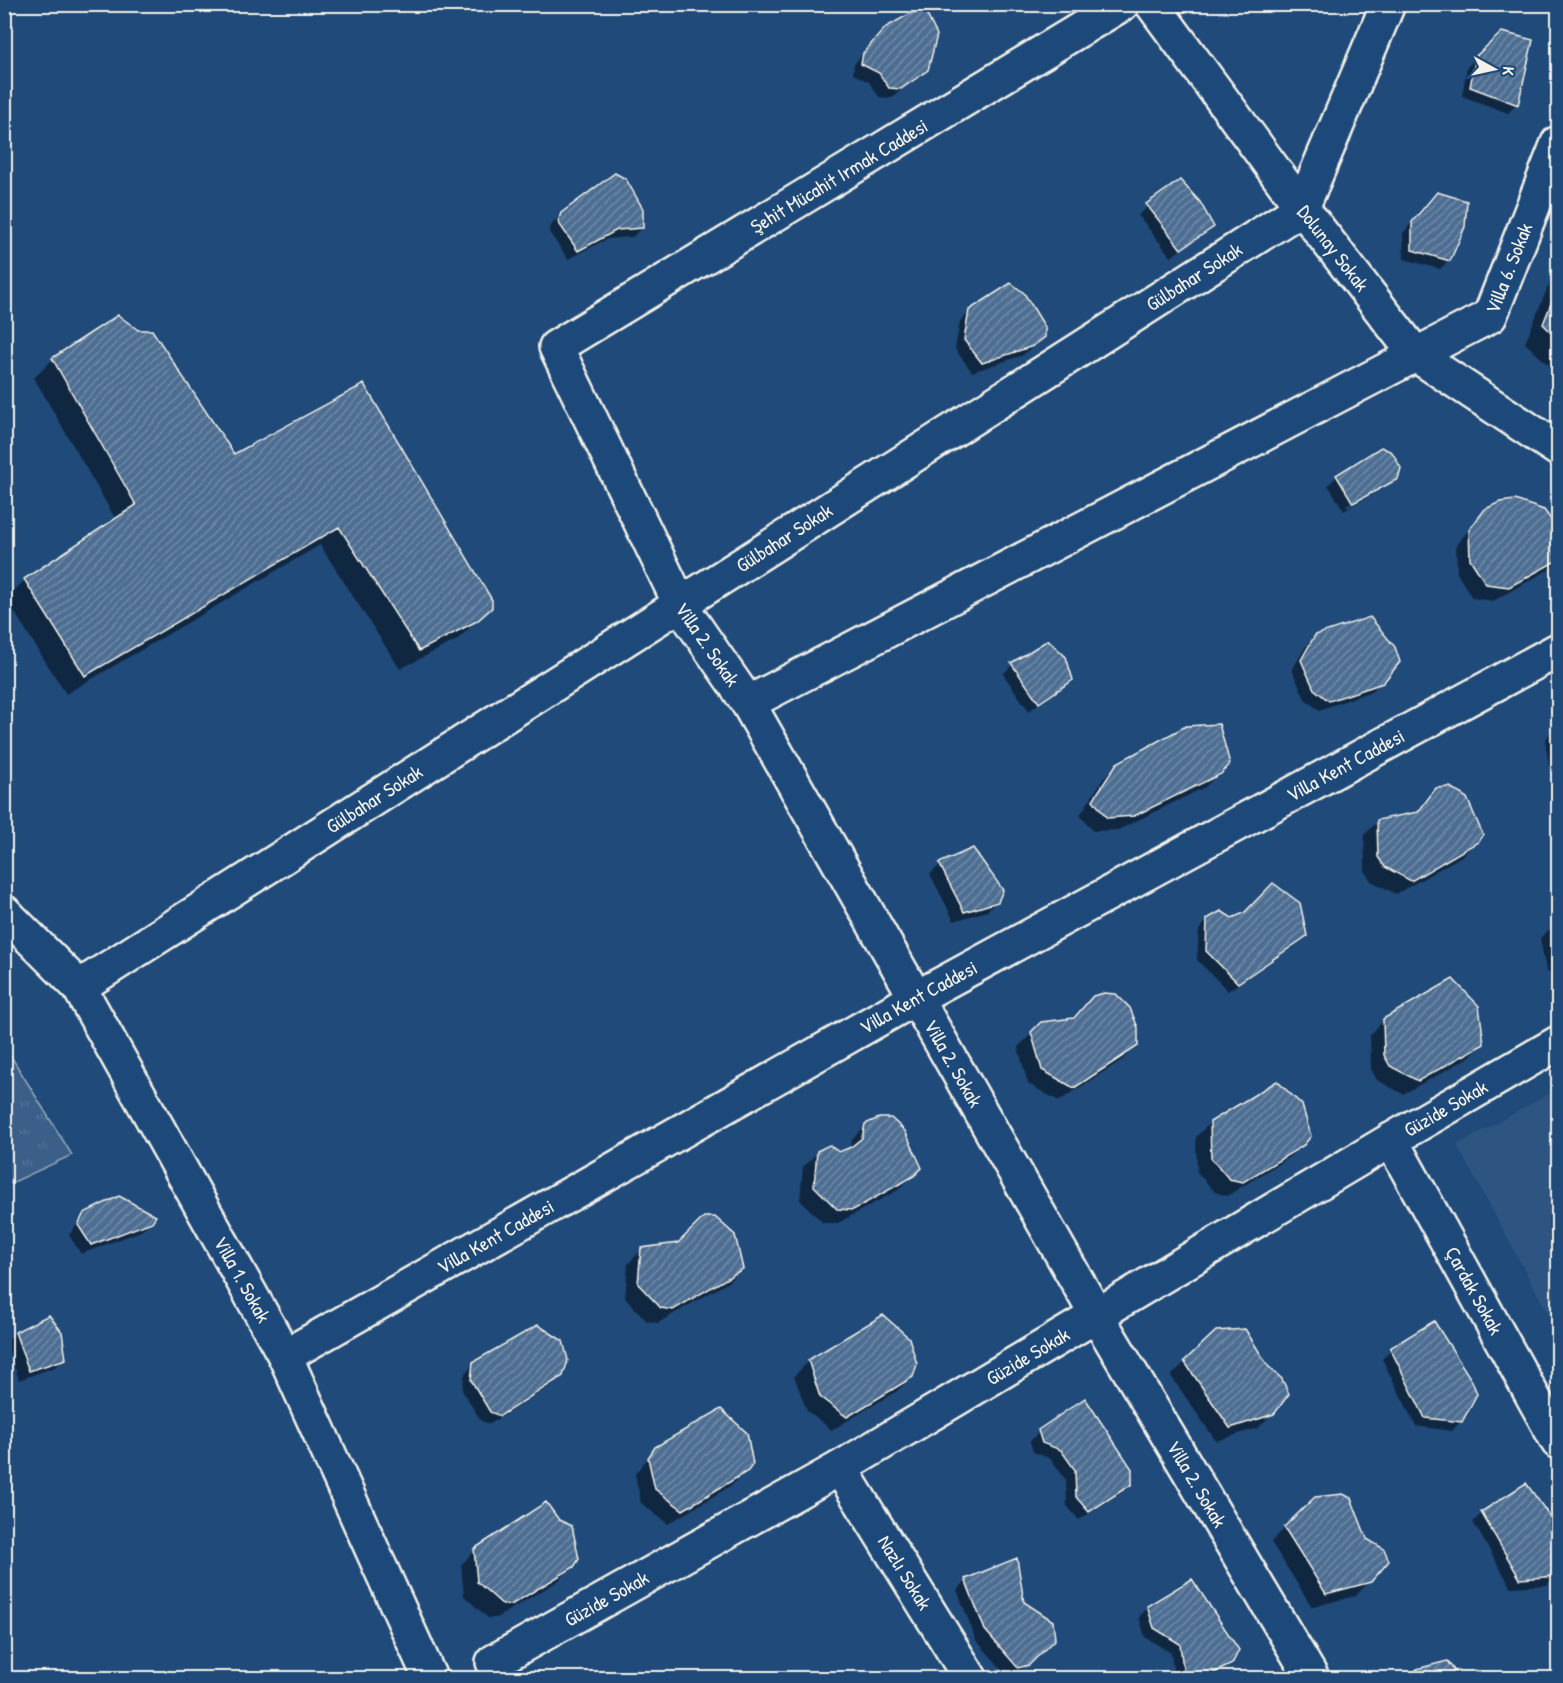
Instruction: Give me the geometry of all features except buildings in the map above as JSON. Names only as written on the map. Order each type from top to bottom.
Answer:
[{"type":"street","name":"Şehit Mücahit Irmak Caddesi","points":[[556,347],[1122,4]]},
{"type":"street","name":"Dolunay Sokak","points":[[1152,4],[1302,208],[1416,355],[1558,449]]},
{"type":"street","points":[[1302,208],[1388,4]]},
{"type":"street","name":"Villa 6. Sokak","points":[[1416,355],[1490,316],[1558,143]]},
{"type":"street","name":"Gülbahar Sokak","points":[[79,987],[681,606],[1302,208]]},
{"type":"street","name":"Villa 2. Sokak","points":[[556,347],[681,606],[748,703],[914,999],[1097,1316],[1312,1678]]},
{"type":"street","points":[[748,703],[1416,355]]},
{"type":"street","name":"Villa Kent Caddesi","points":[[285,1356],[914,999],[1558,650]]},
{"type":"street","name":"Villa 1. Sokak","points":[[4,912],[79,987],[285,1356],[430,1678]]},
{"type":"street","name":"Güzide Sokak","points":[[493,1662],[840,1468],[1558,1043]]},
{"type":"street","name":"Çardak Sokak","points":[[1391,1140],[1558,1442]]},
{"type":"street","name":"Nazlı Sokak","points":[[840,1468],[970,1678]]},
{"type":"shaded area","points":[[1558,1089],[1558,1332],[1457,1145]]},
{"type":"green space","points":[[4,1045],[72,1155],[5,1186],[4,1186]]}]
